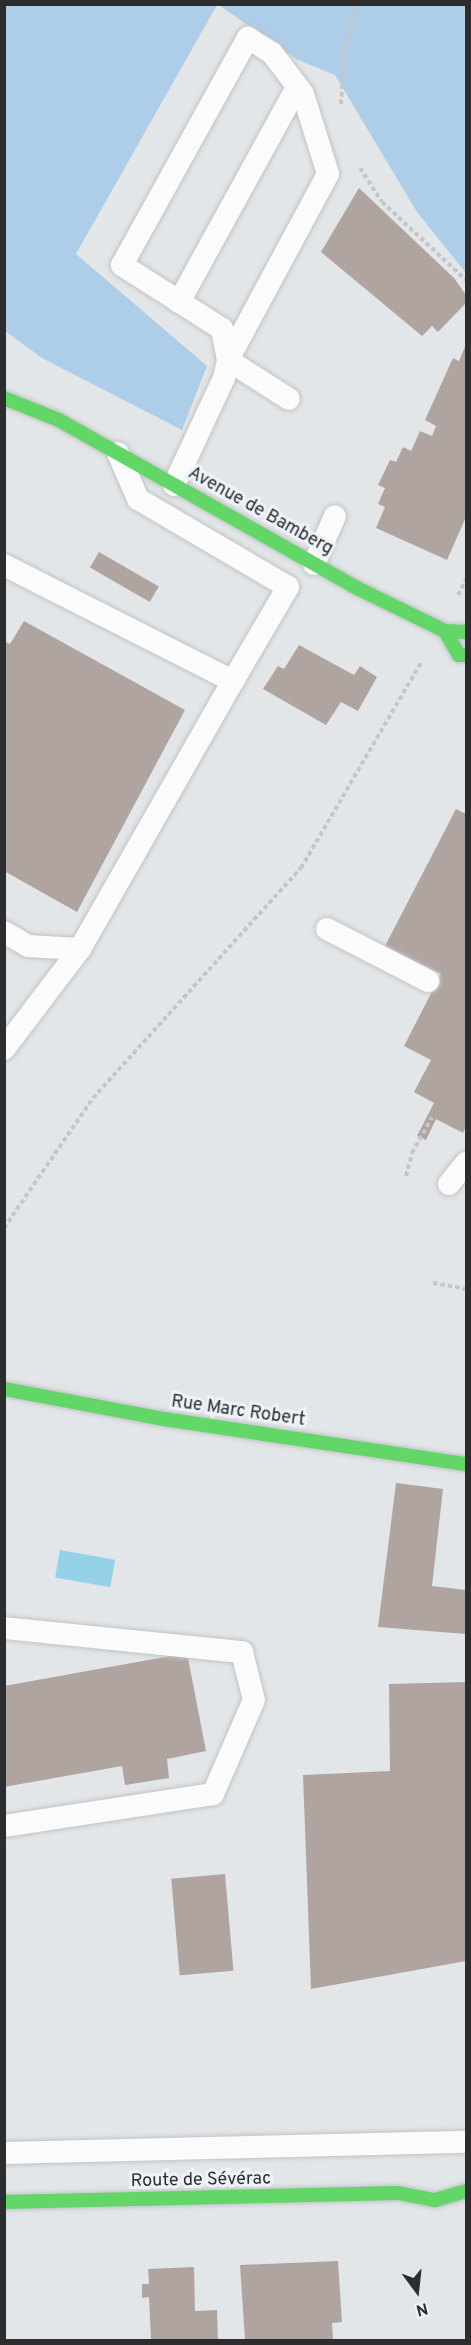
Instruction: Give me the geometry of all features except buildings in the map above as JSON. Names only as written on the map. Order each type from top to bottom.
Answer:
[{"type":"main road","name":"Avenue de Bamberg","points":[[28,393],[59,420]]},
{"type":"main road","name":"Avenue de Bamberg","points":[[4,398],[59,420],[314,564],[445,631],[466,632]]},
{"type":"main road","name":"Avenue de Bamberg","points":[[445,631],[459,655],[466,655]]},
{"type":"main road","name":"Rue Marc Robert","points":[[4,1389],[164,1419],[466,1464]]},
{"type":"main road","name":"Route de Sévérac","points":[[446,2183],[466,2189]]},
{"type":"main road","name":"Route de Sévérac","points":[[398,2193],[426,2184]]},
{"type":"main road","name":"Route de Sévérac","points":[[4,2202],[398,2193],[435,2200],[466,2189]]},
{"type":"lane","points":[[174,485],[224,378],[228,360],[328,174],[297,87],[272,53],[248,38],[122,266],[222,329],[228,360],[289,399]]},
{"type":"lane","points":[[179,302],[297,87]]},
{"type":"lane","points":[[4,1049],[80,949],[288,587],[138,499],[118,453]]},
{"type":"lane","points":[[314,564],[335,516]]},
{"type":"lane","points":[[4,565],[233,681]]},
{"type":"lane","points":[[327,929],[428,981]]},
{"type":"lane","points":[[4,932],[28,946],[80,949]]},
{"type":"lane","points":[[449,1184],[466,1163]]},
{"type":"lane","points":[[4,1628],[242,1652],[254,1700],[213,1794],[4,1826]]},
{"type":"lane","points":[[4,2153],[466,2142]]},
{"type":"path","points":[[342,107],[344,56],[356,4]]},
{"type":"path","points":[[356,158],[382,202],[466,280]]},
{"type":"path","points":[[455,601],[466,579]]},
{"type":"path","points":[[4,1228],[93,1098],[301,868],[424,656]]},
{"type":"path","points":[[406,1176],[412,1153],[432,1118]]},
{"type":"path","points":[[433,1282],[466,1289]]},
{"type":"shaded area","points":[[5,4],[217,5],[76,254],[207,366],[182,430],[42,358],[5,331]]},
{"type":"shaded area","points":[[219,5],[466,5],[466,273],[417,212],[335,75],[296,59]]},
{"type":"shaded area","points":[[60,1550],[115,1560],[110,1587],[55,1578]]},
{"type":"traffic: fast","points":[[4,398],[59,420],[357,588],[445,631],[466,632]]},
{"type":"traffic: fast","points":[[445,631],[459,655],[466,655]]},
{"type":"traffic: fast","points":[[4,1389],[164,1419],[466,1464]]},
{"type":"traffic: fast","points":[[4,2202],[398,2193],[435,2200],[466,2191]]}]
